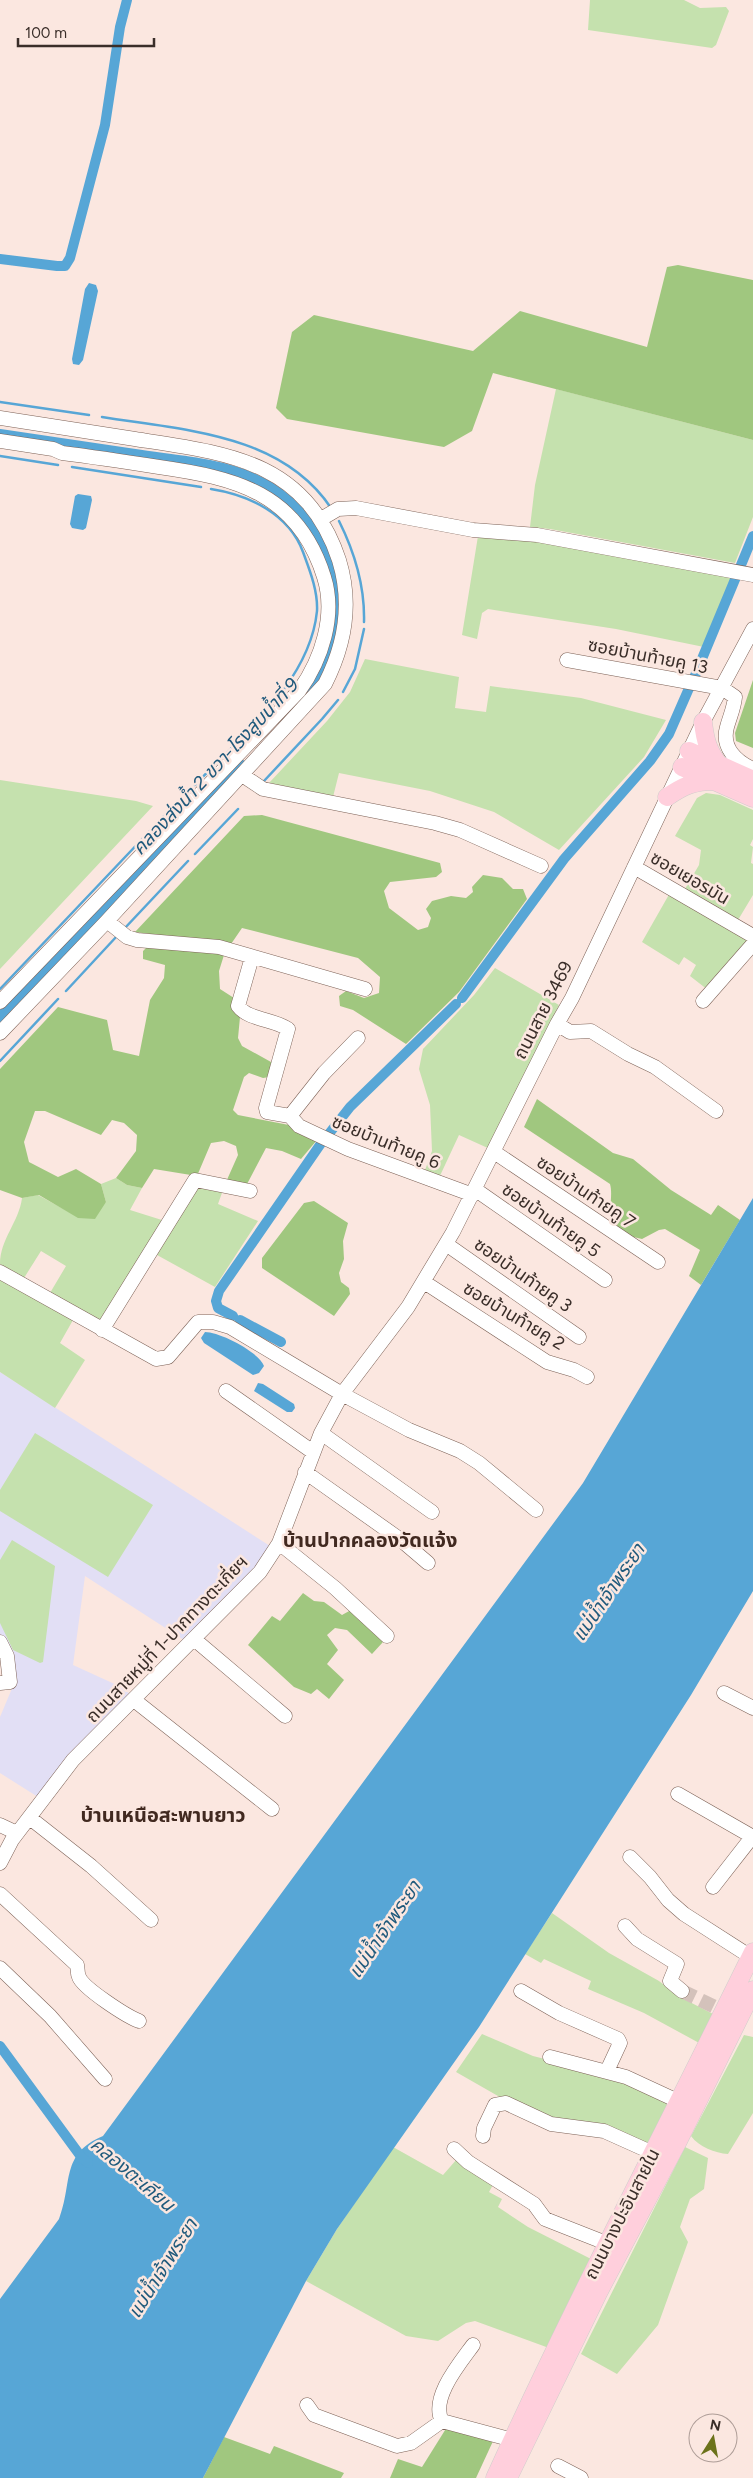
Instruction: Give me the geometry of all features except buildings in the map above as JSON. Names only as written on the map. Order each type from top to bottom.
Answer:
[{"type":"main road","points":[[704,722],[705,740],[717,773]]},
{"type":"main road","points":[[686,759],[717,773],[753,798]]},
{"type":"main road","points":[[667,797],[685,785],[717,773],[753,780]]},
{"type":"main road","name":"ถนนบางปะอินสายใน","points":[[495,2478],[606,2243],[680,2102],[720,2010],[752,1954]]},
{"type":"main road","name":"ถนนบางปะอินสายใน","points":[[508,2478],[598,2293],[679,2139],[753,1990]]},
{"type":"street","points":[[0,418],[65,431],[204,449],[250,462],[269,471],[291,487],[321,519],[333,544],[342,572],[346,596],[340,646],[325,684],[242,775],[182,823],[107,921],[0,1033]]},
{"type":"street","points":[[62,451],[65,431]]},
{"type":"street","points":[[0,441],[202,473],[240,483],[272,500],[293,519],[311,545],[328,590],[329,614],[325,636],[310,676],[299,691],[182,823],[0,1002]]},
{"type":"street","points":[[321,519],[338,509],[356,508],[472,530],[537,535],[753,576]]},
{"type":"street","name":"ถนนสาย 3469","points":[[342,1394],[424,1282],[474,1193],[557,1024],[572,998],[704,722],[722,688],[750,644],[753,629]]},
{"type":"street","name":"ซอยบ้านท้ายคู 13","points":[[567,660],[722,688]]},
{"type":"street","points":[[722,688],[735,697],[734,708],[726,728],[728,744],[735,759],[753,769]]},
{"type":"street","points":[[242,775],[263,789],[436,823],[468,834],[541,866]]},
{"type":"street","name":"ซอยเยอรมัน","points":[[634,867],[753,936]]},
{"type":"street","points":[[107,921],[127,937],[137,940],[219,947],[365,990]]},
{"type":"street","points":[[703,1001],[753,944]]},
{"type":"street","points":[[252,957],[238,1006],[242,1011],[281,1024],[288,1029],[266,1108],[267,1112],[290,1116],[324,1073],[358,1038]]},
{"type":"street","points":[[557,1024],[570,1032],[591,1032],[628,1054],[655,1067],[716,1111]]},
{"type":"street","name":"ซอยบ้านท้ายคู 6","points":[[290,1116],[299,1126],[348,1150],[474,1193]]},
{"type":"street","name":"ซอยบ้านท้ายคู 7","points":[[494,1152],[658,1262]]},
{"type":"street","points":[[102,1330],[194,1180],[250,1191]]},
{"type":"street","name":"ซอยบ้านท้ายคู 5","points":[[474,1193],[605,1280]]},
{"type":"street","name":"ซอยบ้านท้ายคู 3","points":[[446,1244],[579,1337]]},
{"type":"street","points":[[0,1272],[145,1354],[162,1359],[172,1353],[198,1322],[213,1322],[242,1334],[342,1394],[408,1430],[460,1451],[480,1463],[536,1510]]},
{"type":"street","name":"ซอยบ้านท้ายคู 2","points":[[424,1282],[546,1362],[574,1370],[587,1377]]},
{"type":"street","points":[[226,1390],[313,1452]]},
{"type":"street","name":"ถนนสายหมู่ที่ 1-ปากทางตะเกี่ยฯ","points":[[0,1863],[17,1834],[63,1772],[260,1572],[278,1543],[320,1433],[342,1394]]},
{"type":"street","points":[[320,1433],[432,1512]]},
{"type":"street","points":[[305,1472],[401,1540],[428,1563]]},
{"type":"street","points":[[278,1543],[335,1588],[387,1636]]},
{"type":"street","points":[[194,1639],[285,1716]]},
{"type":"street","points":[[0,1642],[7,1656],[5,1683]]},
{"type":"street","points":[[724,1693],[753,1708]]},
{"type":"street","points":[[134,1700],[272,1809]]},
{"type":"street","points":[[678,1794],[752,1837],[713,1887]]},
{"type":"street","points":[[30,1818],[91,1866],[151,1920]]},
{"type":"street","points":[[0,1825],[17,1834]]},
{"type":"street","points":[[630,1857],[650,1877],[668,1900],[684,1914],[752,1954]]},
{"type":"street","points":[[0,1894],[77,1965],[79,1977],[86,1986],[126,2016],[139,2021]]},
{"type":"street","points":[[625,1926],[637,1939],[677,1964],[670,1981],[682,1991]]},
{"type":"street","points":[[0,1968],[50,2016],[105,2079]]},
{"type":"street","points":[[520,1990],[558,2013],[618,2039],[620,2043],[619,2048],[607,2071]]},
{"type":"street","points":[[550,2058],[607,2071],[642,2083],[680,2102]]},
{"type":"street","points":[[483,2136],[484,2128],[495,2105],[506,2103],[550,2124],[604,2131],[653,2152]]},
{"type":"street","points":[[454,2149],[468,2162],[534,2204],[546,2219],[606,2243]]},
{"type":"street","points":[[442,2421],[439,2407],[449,2377],[473,2345]]},
{"type":"street","points":[[307,2405],[314,2415],[397,2446],[411,2443],[442,2421]]},
{"type":"street","points":[[442,2421],[513,2440]]},
{"type":"street","points":[[558,2466],[581,2478]]},
{"type":"shaded area","points":[[0,1372],[270,1546],[255,1568],[184,1640],[85,1576],[73,1665],[119,1686],[130,1694],[38,1797],[0,1773],[0,1717],[13,1686],[10,1652],[0,1634]]},
{"type":"green space","points":[[590,0],[684,0],[700,8],[726,7],[729,11],[716,45],[712,48],[588,30]]},
{"type":"green space","points":[[678,265],[753,280],[753,440],[493,373],[472,431],[444,447],[287,419],[276,408],[292,332],[314,315],[473,351],[520,311],[647,347],[667,267]]},
{"type":"green space","points":[[556,389],[753,440],[753,517],[735,563],[530,527],[535,485]]},
{"type":"green space","points":[[478,536],[549,542],[732,575],[704,647],[616,629],[488,609],[482,613],[477,639],[462,635]]},
{"type":"green space","points":[[365,659],[459,677],[455,708],[486,712],[490,686],[581,698],[666,720],[644,757],[559,850],[494,812],[430,791],[339,773],[333,797],[269,783],[327,721],[350,692]]},
{"type":"green space","points":[[753,680],[753,748],[736,741],[735,733]]},
{"type":"green space","points":[[0,780],[136,801],[153,806],[0,969]]},
{"type":"green space","points":[[706,793],[720,795],[753,810],[753,839],[750,845],[753,847],[751,863],[753,864],[753,895],[738,920],[685,889],[699,865],[701,850],[675,836],[697,798]]},
{"type":"green space","points":[[262,815],[440,863],[442,872],[436,877],[390,882],[384,891],[389,908],[418,930],[428,927],[431,918],[426,909],[432,901],[451,896],[466,898],[473,892],[472,887],[483,875],[502,878],[513,889],[523,889],[527,899],[459,992],[406,1044],[353,1010],[340,1006],[339,996],[346,991],[364,998],[379,993],[380,977],[358,958],[242,928],[229,947],[219,943],[135,932],[244,816]]},
{"type":"green space","points":[[671,891],[748,939],[708,990],[690,976],[696,965],[684,957],[679,965],[642,942]]},
{"type":"green space","points":[[149,945],[210,951],[224,955],[219,971],[220,989],[234,998],[233,1008],[240,1017],[238,1038],[242,1046],[271,1062],[272,1068],[269,1077],[263,1078],[249,1073],[244,1077],[233,1110],[238,1115],[289,1125],[317,1140],[301,1159],[282,1151],[266,1148],[246,1186],[226,1182],[238,1155],[236,1146],[224,1141],[211,1143],[197,1176],[154,1169],[142,1188],[127,1185],[116,1178],[136,1151],[137,1135],[124,1123],[112,1120],[101,1135],[45,1111],[35,1111],[24,1142],[29,1162],[58,1177],[76,1169],[101,1184],[106,1202],[95,1219],[78,1218],[39,1195],[22,1198],[0,1190],[0,1069],[58,1007],[107,1020],[113,1050],[139,1056],[150,1000],[164,978],[165,965],[143,959],[143,951]]},
{"type":"green space","points":[[495,968],[559,1005],[490,1149],[459,1135],[438,1180],[424,1173],[432,1151],[430,1105],[419,1069],[423,1049],[474,995]]},
{"type":"green space","points":[[537,1099],[613,1153],[633,1159],[671,1190],[711,1215],[718,1205],[740,1220],[701,1285],[689,1276],[700,1250],[665,1229],[642,1239],[625,1235],[609,1225],[610,1184],[524,1127]]},
{"type":"green space","points":[[116,1178],[127,1185],[142,1188],[130,1210],[165,1221],[100,1321],[50,1293],[66,1266],[41,1251],[24,1278],[0,1264],[6,1238],[17,1215],[22,1198],[38,1195],[78,1217],[106,1202],[101,1184]]},
{"type":"green space","points":[[196,1187],[223,1190],[218,1204],[258,1221],[215,1287],[157,1255]]},
{"type":"green space","points":[[314,1201],[348,1223],[343,1241],[344,1259],[339,1273],[341,1282],[349,1288],[350,1294],[334,1316],[262,1268],[262,1258],[304,1203]]},
{"type":"green space","points":[[0,1279],[73,1320],[60,1343],[85,1360],[55,1408],[0,1372]]},
{"type":"green space","points":[[35,1433],[153,1505],[108,1577],[0,1511],[0,1490]]},
{"type":"green space","points":[[12,1540],[55,1566],[43,1662],[40,1663],[13,1650],[0,1623],[0,1560]]},
{"type":"green space","points":[[303,1593],[314,1601],[324,1602],[342,1615],[351,1610],[383,1642],[372,1654],[347,1630],[335,1628],[327,1635],[338,1650],[327,1664],[344,1680],[329,1699],[317,1689],[311,1694],[294,1687],[248,1645],[272,1616],[280,1621]]},
{"type":"green space","points":[[552,1913],[609,1953],[659,1981],[678,1996],[715,2015],[701,2044],[644,2013],[588,1989],[591,1981],[544,1959],[541,1963],[525,1954]]},
{"type":"green space","points":[[482,2034],[533,2056],[584,2069],[673,2100],[652,2146],[560,2122],[505,2100],[456,2072]]},
{"type":"green space","points":[[744,2035],[753,2037],[753,2113],[728,2154],[713,2151],[694,2140],[691,2136]]},
{"type":"green space","points":[[393,2147],[443,2175],[457,2159],[494,2183],[489,2192],[502,2199],[498,2207],[528,2227],[593,2260],[549,2348],[475,2321],[466,2323],[438,2341],[406,2336],[306,2281],[337,2229]]},
{"type":"green space","points":[[685,2147],[708,2158],[704,2189],[690,2199],[680,2227],[688,2242],[658,2325],[617,2374],[581,2354]]},
{"type":"green space","points":[[447,2427],[494,2439],[476,2478],[390,2478],[398,2459],[422,2467]]},
{"type":"green space","points":[[224,2437],[270,2454],[274,2446],[344,2473],[341,2478],[203,2478]]},
{"type":"water","points":[[89,283],[96,285],[98,291],[83,360],[79,365],[73,364],[72,359],[85,289]]},
{"type":"water","points":[[78,494],[91,496],[92,500],[86,528],[83,530],[72,528],[70,524],[75,496]]},
{"type":"water","name":"แม่น้ำเจ้าพระยา","points":[[753,1198],[753,1591],[691,1695],[479,2027],[337,2229],[306,2281],[203,2478],[0,2478],[0,2299],[59,2219],[74,2161],[89,2143],[103,2136],[583,1483]]},
{"type":"water","points":[[205,1332],[220,1335],[247,1349],[264,1366],[259,1373],[253,1375],[204,1343],[201,1338]]},
{"type":"water","points":[[258,1383],[263,1384],[294,1404],[295,1408],[292,1412],[287,1412],[254,1391]]},
{"type":"waterway","points":[[0,259],[65,266],[70,258],[105,125],[120,27],[127,0]]},
{"type":"waterway","points":[[0,402],[89,415]]},
{"type":"waterway","points":[[102,417],[196,432],[228,439],[258,450],[285,464],[310,483],[331,508]]},
{"type":"waterway","name":"คลองส่งน้ำ 2 ขวา-โรงสูบน้ำที่ 9","points":[[0,434],[225,468],[253,478],[284,497],[298,510],[320,539],[334,573],[337,591],[337,619],[333,646],[323,672],[308,695]]},
{"type":"waterway","points":[[0,456],[58,465]]},
{"type":"waterway","points":[[72,467],[201,487]]},
{"type":"waterway","points":[[195,785],[252,727],[287,684],[301,661],[312,637],[317,611],[315,589],[308,566],[297,539],[288,527],[266,508],[239,496],[211,489]]},
{"type":"waterway","points":[[339,521],[350,545],[361,582],[364,622]]},
{"type":"waterway","points":[[741,565],[753,536]]},
{"type":"waterway","points":[[694,678],[736,577]]},
{"type":"waterway","points":[[343,692],[355,669],[364,629]]},
{"type":"waterway","points":[[462,998],[564,859],[650,761],[669,734],[690,686]]},
{"type":"waterway","points":[[264,781],[338,700]]},
{"type":"waterway","name":"คลองส่งน้ำ 2 ขวา-โรงสูบน้ำที่ 9","points":[[0,1017],[242,765]]},
{"type":"waterway","points":[[173,808],[186,794]]},
{"type":"waterway","points":[[195,854],[238,809]]},
{"type":"waterway","points":[[0,989],[164,816]]},
{"type":"waterway","points":[[124,929],[188,861]]},
{"type":"waterway","points":[[66,991],[117,936]]},
{"type":"waterway","points":[[0,1061],[58,999]]},
{"type":"waterway","points":[[328,1135],[350,1107],[456,1004]]},
{"type":"waterway","points":[[233,1316],[218,1308],[216,1301],[219,1291],[322,1142]]},
{"type":"waterway","points":[[240,1320],[281,1342]]},
{"type":"waterway","name":"คลองตะเคียน","points":[[0,2046],[82,2158],[88,2163]]},
{"type":"tunnel","points":[[682,1991],[717,2008]]},
{"type":"district","name":"บ้านปากคลองวัดแจ้ง","points":[[370,1540]]},
{"type":"district","name":"บ้านเหนือสะพานยาว","points":[[163,1815]]}]
